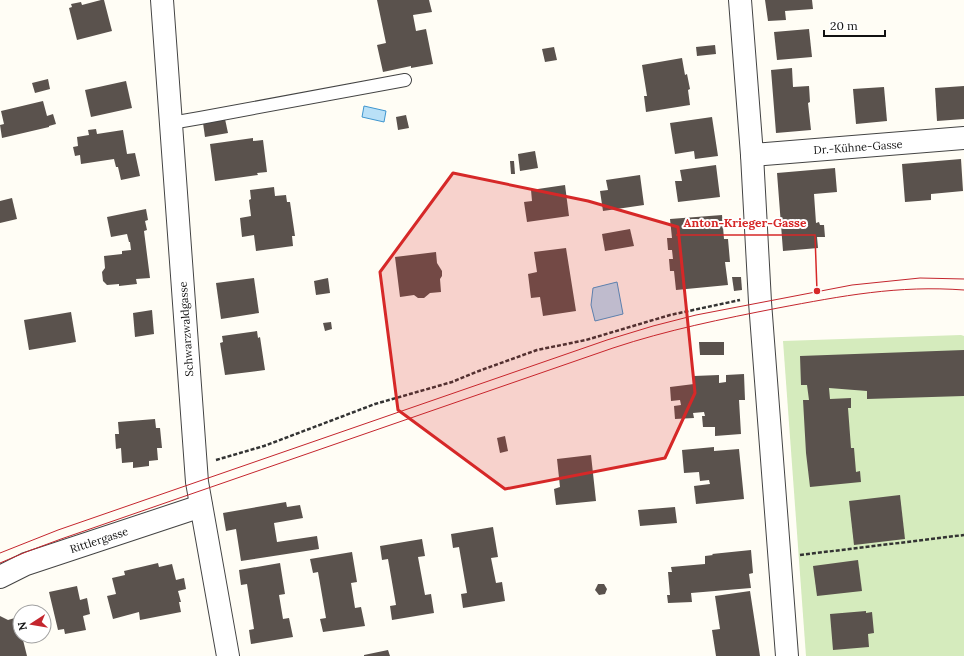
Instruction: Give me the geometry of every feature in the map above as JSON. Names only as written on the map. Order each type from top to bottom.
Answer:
[{"type":"street","name":"Schwarzwaldgasse","points":[[162,0],[196,465],[201,506],[228,656]]},
{"type":"street","points":[[740,0],[779,557],[788,656]]},
{"type":"street","name":"Dr.-Kühne-Gasse","points":[[752,155],[964,138]]},
{"type":"street","name":"Rittlergasse","points":[[0,578],[26,564],[201,506]]},
{"type":"lane","points":[[171,123],[405,80]]},
{"type":"path","points":[[196,465],[264,446],[375,404],[452,382],[537,350],[586,340],[670,316],[760,296]]},
{"type":"path","points":[[779,557],[964,535]]},
{"type":"highlighted area","points":[[453,173],[588,201],[678,227],[695,393],[665,458],[505,489],[398,410],[380,272]]},
{"type":"green space","points":[[964,336],[964,656],[806,656],[783,341]]},
{"type":"water","points":[[364,106],[386,111],[384,122],[362,117]]},
{"type":"water","points":[[617,282],[623,314],[595,321],[591,305],[593,288]]},
{"type":"building","points":[[104,0],[112,31],[77,40],[69,8],[72,7],[71,4],[81,2],[82,5]]},
{"type":"building","points":[[377,0],[429,0],[432,12],[413,15],[416,31],[426,29],[433,64],[411,68],[411,66],[383,72],[377,45],[386,43]]},
{"type":"building","points":[[765,0],[812,0],[813,9],[785,11],[786,20],[768,21]]},
{"type":"building","points":[[809,29],[812,57],[777,60],[774,32]]},
{"type":"building","points":[[715,45],[716,54],[697,56],[696,47]]},
{"type":"building","points":[[554,47],[557,60],[545,62],[542,49]]},
{"type":"building","points":[[682,58],[685,75],[687,74],[690,89],[688,90],[690,105],[646,112],[644,96],[647,96],[642,65]]},
{"type":"building","points":[[792,68],[793,87],[809,86],[810,102],[808,103],[811,130],[776,133],[771,70]]},
{"type":"building","points":[[48,79],[50,89],[35,93],[32,83]]},
{"type":"building","points":[[126,81],[132,108],[91,117],[85,90]]},
{"type":"building","points":[[964,86],[964,119],[937,121],[935,88]]},
{"type":"building","points":[[884,87],[887,121],[856,124],[853,89]]},
{"type":"building","points":[[43,101],[47,116],[53,114],[56,124],[2,138],[0,125],[4,124],[1,111]]},
{"type":"building","points":[[406,115],[409,128],[398,130],[396,117]]},
{"type":"building","points":[[712,117],[718,156],[695,159],[694,151],[675,154],[670,123]]},
{"type":"building","points":[[225,119],[228,133],[205,137],[203,123]]},
{"type":"building","points":[[96,129],[97,134],[123,130],[127,154],[135,153],[140,176],[121,180],[118,167],[116,167],[114,159],[81,164],[80,155],[75,156],[73,147],[78,146],[77,137],[89,135],[88,130]]},
{"type":"building","points":[[253,138],[253,141],[263,140],[267,172],[257,173],[258,175],[215,181],[210,144]]},
{"type":"building","points":[[535,151],[538,168],[520,171],[518,154]]},
{"type":"building","points":[[961,159],[963,191],[931,194],[931,200],[905,202],[902,164]]},
{"type":"building","points":[[510,161],[514,161],[515,174],[511,174]]},
{"type":"building","points":[[716,165],[720,197],[678,202],[675,181],[682,181],[680,170]]},
{"type":"building","points":[[835,168],[837,192],[814,194],[816,223],[819,222],[820,225],[824,225],[825,237],[817,237],[818,248],[783,251],[777,173]]},
{"type":"building","points":[[640,175],[644,205],[603,211],[600,191],[608,190],[606,180]]},
{"type":"building","points":[[565,185],[569,216],[527,222],[524,202],[532,201],[531,190]]},
{"type":"building","points":[[274,187],[275,196],[286,195],[287,202],[290,202],[295,236],[292,236],[293,246],[256,251],[254,235],[242,237],[240,218],[251,216],[249,200],[251,199],[250,190]]},
{"type":"building","points":[[12,198],[17,219],[0,223],[0,201]]},
{"type":"building","points":[[146,209],[148,220],[145,221],[147,230],[144,231],[150,278],[136,279],[137,284],[119,286],[119,284],[107,285],[103,281],[102,272],[105,268],[104,256],[122,254],[122,251],[131,250],[127,234],[111,237],[107,217]]},
{"type":"building","points":[[722,215],[724,239],[728,239],[730,262],[725,262],[728,285],[676,290],[674,271],[670,271],[669,259],[673,259],[672,250],[668,250],[667,238],[672,238],[670,219]]},
{"type":"building","points":[[630,229],[634,246],[605,251],[602,234]]},
{"type":"building","points":[[566,248],[576,311],[543,316],[540,297],[531,298],[528,274],[537,272],[534,252]]},
{"type":"building","points":[[436,252],[437,263],[442,271],[442,276],[440,279],[441,292],[430,293],[424,298],[418,298],[414,295],[400,297],[395,257]]},
{"type":"building","points":[[732,277],[741,277],[742,290],[734,291]]},
{"type":"building","points":[[254,278],[259,313],[221,319],[216,283]]},
{"type":"building","points":[[328,278],[330,293],[316,295],[314,281]]},
{"type":"building","points":[[152,310],[154,334],[135,337],[133,313]]},
{"type":"building","points":[[71,312],[76,342],[29,350],[24,320]]},
{"type":"building","points":[[331,322],[332,329],[325,331],[323,323]]},
{"type":"building","points":[[257,331],[258,338],[260,337],[265,370],[225,375],[220,343],[223,342],[222,336]]},
{"type":"building","points":[[699,342],[724,342],[724,355],[700,355]]},
{"type":"building","points":[[964,350],[964,396],[867,399],[867,391],[829,388],[830,399],[851,398],[851,408],[848,408],[851,448],[854,448],[856,472],[860,471],[861,482],[810,487],[806,453],[803,400],[809,400],[807,385],[801,385],[800,356]]},
{"type":"building","points":[[744,374],[745,400],[739,400],[741,434],[715,436],[715,427],[703,427],[702,416],[705,416],[704,412],[693,413],[694,418],[675,419],[674,406],[681,405],[680,400],[671,401],[670,387],[694,384],[694,376],[719,375],[719,383],[726,382],[726,375]]},
{"type":"building","points":[[155,419],[156,428],[160,428],[162,448],[157,448],[158,460],[149,461],[149,466],[133,468],[133,462],[122,463],[121,448],[116,449],[115,434],[119,434],[118,422]]},
{"type":"building","points":[[505,436],[508,451],[500,453],[497,438]]},
{"type":"building","points":[[714,447],[714,451],[739,449],[744,499],[696,504],[694,486],[710,484],[709,480],[700,481],[699,472],[684,473],[682,450]]},
{"type":"building","points":[[591,455],[596,501],[556,505],[554,489],[560,487],[557,459]]},
{"type":"building","points":[[900,495],[905,539],[854,545],[849,501]]},
{"type":"building","points":[[286,502],[287,507],[300,505],[303,518],[274,523],[277,542],[317,536],[319,549],[241,561],[236,529],[226,531],[223,513]]},
{"type":"building","points":[[675,507],[677,523],[640,526],[638,510]]},
{"type":"building","points":[[493,527],[498,557],[491,558],[496,583],[502,582],[505,601],[463,608],[461,594],[467,593],[459,547],[453,548],[451,534]]},
{"type":"building","points":[[422,539],[425,556],[418,557],[425,595],[431,594],[434,613],[392,620],[390,606],[396,605],[388,559],[382,560],[380,546]]},
{"type":"building","points":[[751,550],[753,573],[749,574],[751,588],[691,593],[692,602],[668,603],[667,595],[670,595],[668,572],[672,572],[671,567],[705,564],[705,556],[713,555],[712,554]]},
{"type":"building","points":[[352,552],[357,582],[351,583],[355,608],[361,607],[365,626],[323,632],[320,619],[326,618],[318,572],[313,573],[310,559]]},
{"type":"building","points":[[858,560],[862,591],[817,596],[813,566]]},
{"type":"building","points":[[158,563],[159,567],[172,564],[176,580],[184,578],[186,589],[178,591],[181,602],[179,602],[181,612],[140,620],[139,612],[113,619],[107,596],[116,594],[112,578],[125,575],[124,571]]},
{"type":"building","points":[[280,563],[285,594],[279,595],[283,619],[289,618],[293,637],[251,644],[249,630],[254,629],[247,584],[241,585],[239,570]]},
{"type":"building","points":[[598,584],[604,584],[607,589],[605,594],[599,595],[595,590]]},
{"type":"building","points":[[77,586],[80,600],[87,598],[90,614],[83,616],[86,630],[65,634],[64,629],[58,630],[49,592]]},
{"type":"building","points":[[750,591],[760,656],[716,656],[712,630],[720,629],[715,596]]},
{"type":"building","points":[[866,611],[866,613],[872,612],[874,633],[868,634],[869,647],[833,650],[830,614]]},
{"type":"building","points":[[0,616],[8,620],[12,619],[12,644],[24,644],[27,656],[0,656]]},
{"type":"building","points":[[388,650],[390,656],[364,656],[364,655]]},
{"type":"tram line","points":[[0,553],[58,530],[607,340],[653,326],[696,315],[852,285],[920,278],[964,279]]},
{"type":"tram line","points":[[0,563],[61,539],[613,348],[654,336],[736,316],[848,296],[893,290],[964,290]]},
{"type":"place","name":"Anton-Krieger-Gasse","points":[[817,291]]}]
